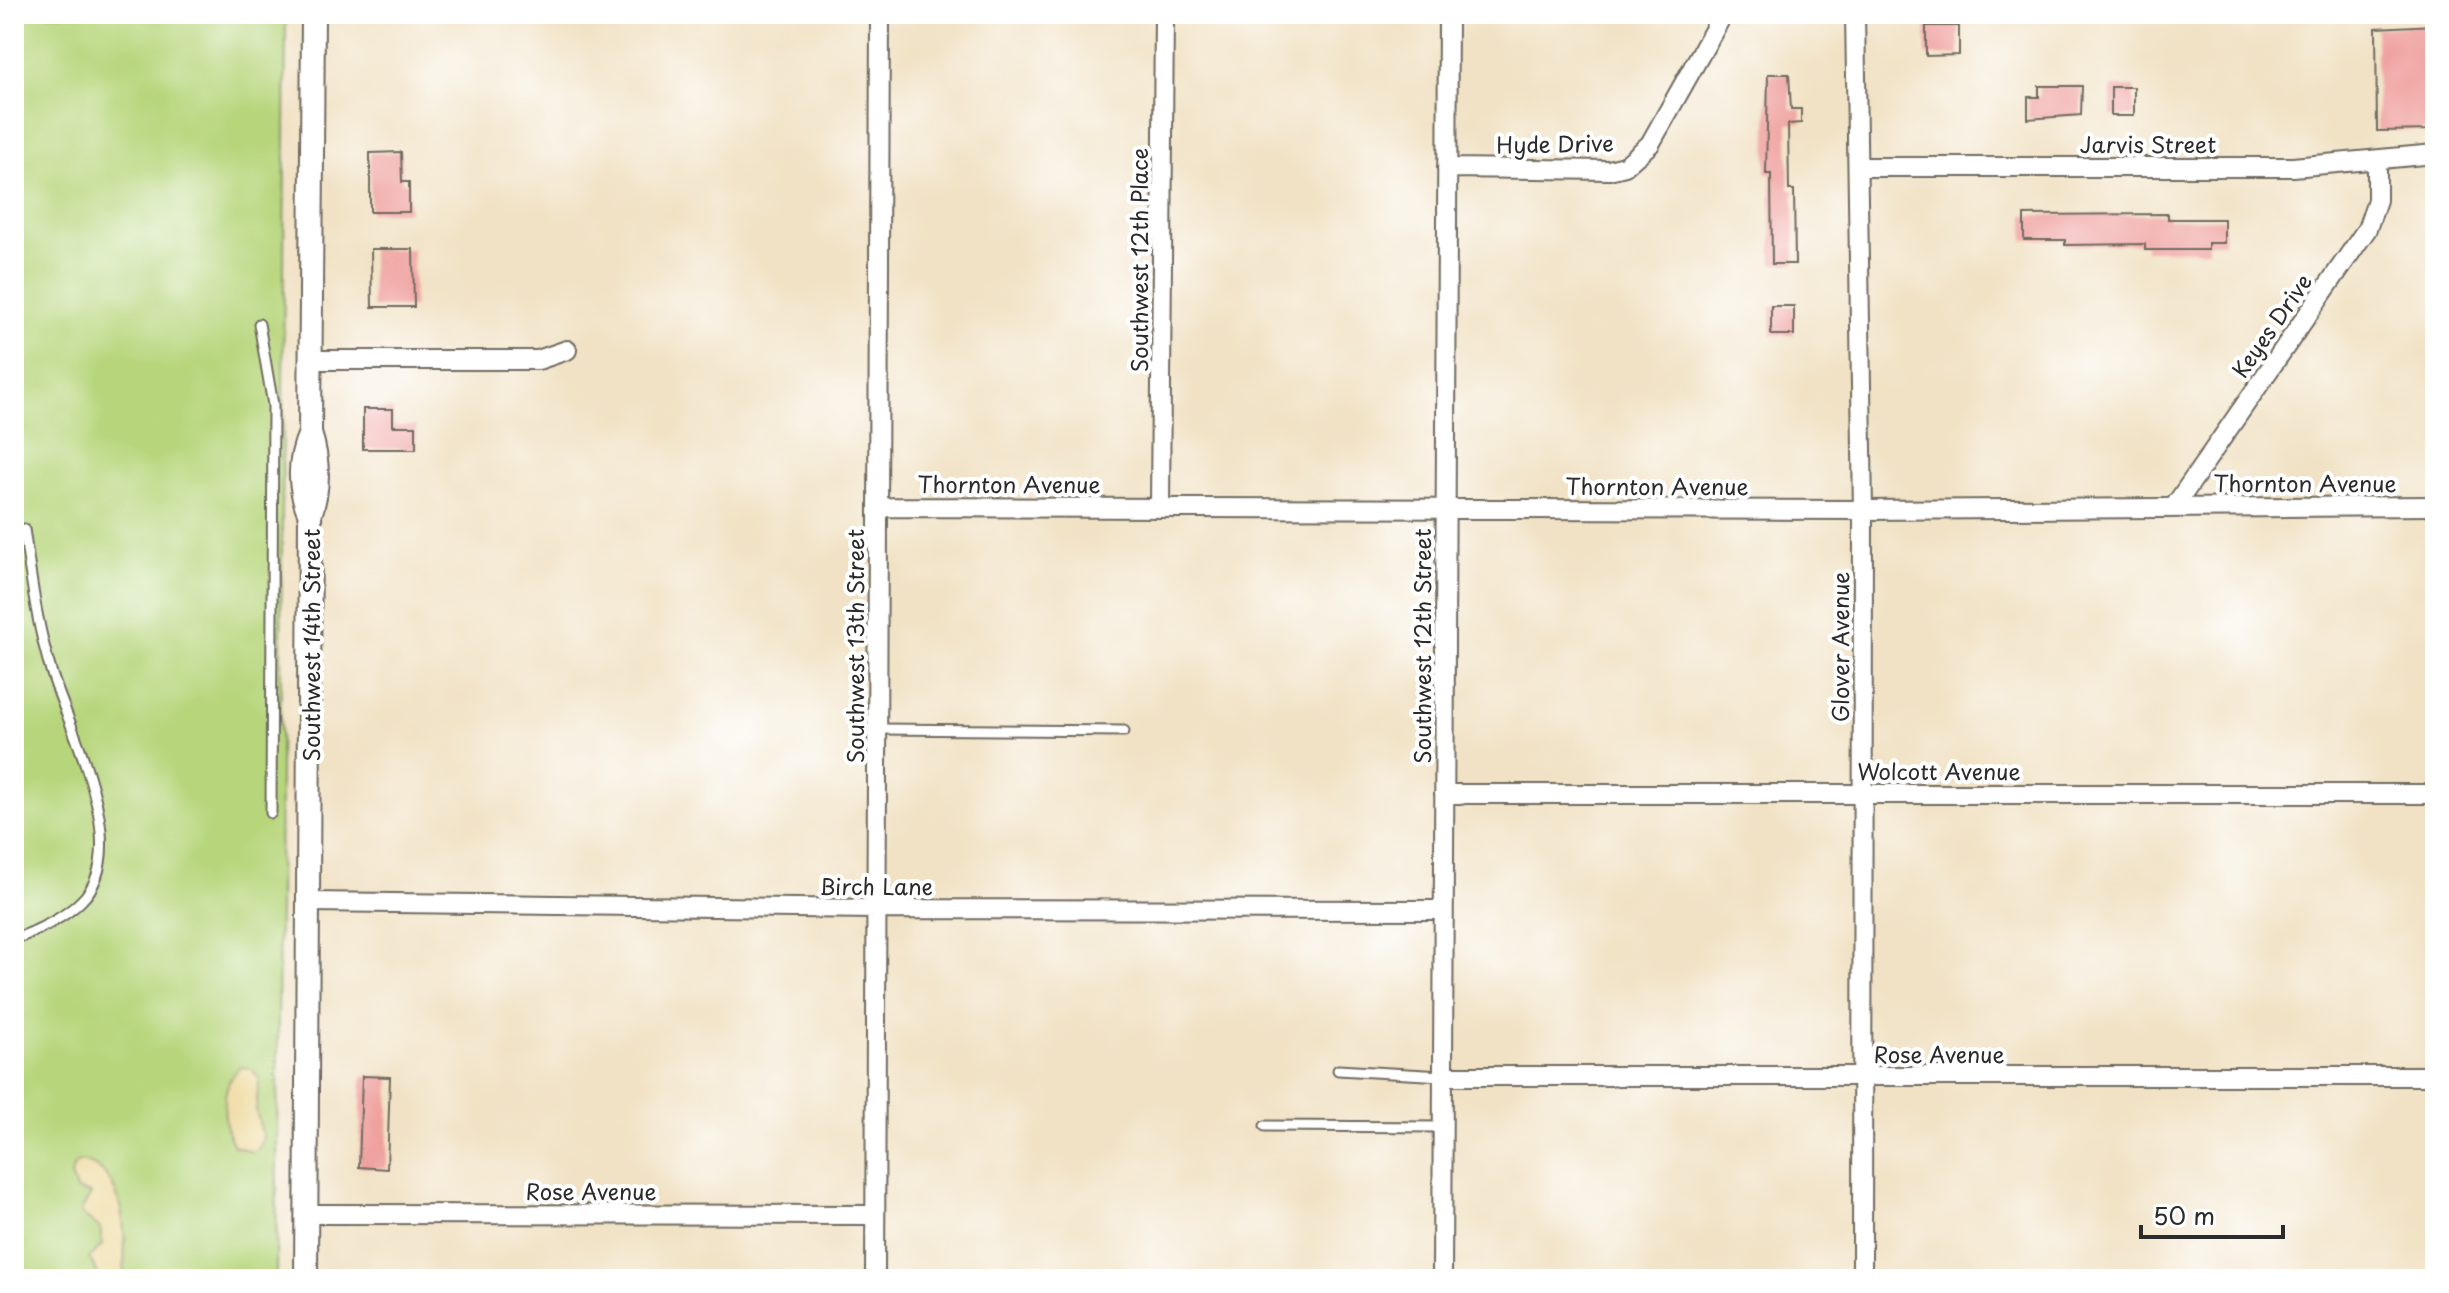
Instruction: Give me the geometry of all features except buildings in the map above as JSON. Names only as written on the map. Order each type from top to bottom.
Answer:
[{"type":"street","name":"Southwest 14th Street","points":[[306,1279],[310,515],[317,474],[310,433],[313,14]]},
{"type":"street","name":"Southwest 13th Street","points":[[875,1279],[880,14]]},
{"type":"street","name":"Southwest 12th Place","points":[[1160,507],[1164,14]]},
{"type":"street","name":"Southwest 12th Street","points":[[1442,1279],[1448,14]]},
{"type":"street","name":"Hyde Drive","points":[[1447,168],[1609,170],[1625,166],[1650,144],[1723,14]]},
{"type":"street","name":"Glover Avenue","points":[[1855,14],[1860,167],[1863,510],[1862,1279]]},
{"type":"street","name":"Jarvis Street","points":[[1860,167],[2293,167],[2435,154]]},
{"type":"street","name":"Keyes Drive","points":[[2174,507],[2367,229],[2377,200],[2377,160]]},
{"type":"street","points":[[311,360],[538,360],[567,350]]},
{"type":"street","name":"Thornton Avenue","points":[[879,507],[1863,510],[2435,506]]},
{"type":"street","name":"Wolcott Avenue","points":[[1444,794],[2435,794]]},
{"type":"street","name":"Birch Lane","points":[[309,902],[877,909],[1443,910]]},
{"type":"street","name":"Rose Avenue","points":[[1443,1076],[2435,1076]]},
{"type":"street","name":"Rose Avenue","points":[[307,1214],[875,1215]]},
{"type":"lane","points":[[259,324],[273,405],[271,813]]},
{"type":"lane","points":[[23,936],[54,921],[83,900],[101,857],[100,826],[86,770],[42,639],[24,529]]},
{"type":"lane","points":[[878,729],[1124,731]]},
{"type":"lane","points":[[1338,1070],[1443,1076]]},
{"type":"lane","points":[[1265,1126],[1443,1127]]},
{"type":"green space","points":[[14,14],[286,14],[276,1279],[14,1279]]},
{"type":"sand","points":[[241,1067],[252,1069],[259,1079],[256,1110],[263,1137],[260,1147],[252,1152],[234,1146],[225,1116],[229,1084]]},
{"type":"sand","points":[[81,1161],[96,1167],[108,1178],[116,1193],[124,1228],[123,1279],[101,1279],[89,1258],[102,1245],[100,1228],[81,1211],[91,1194],[76,1190],[71,1175],[74,1165]]}]
